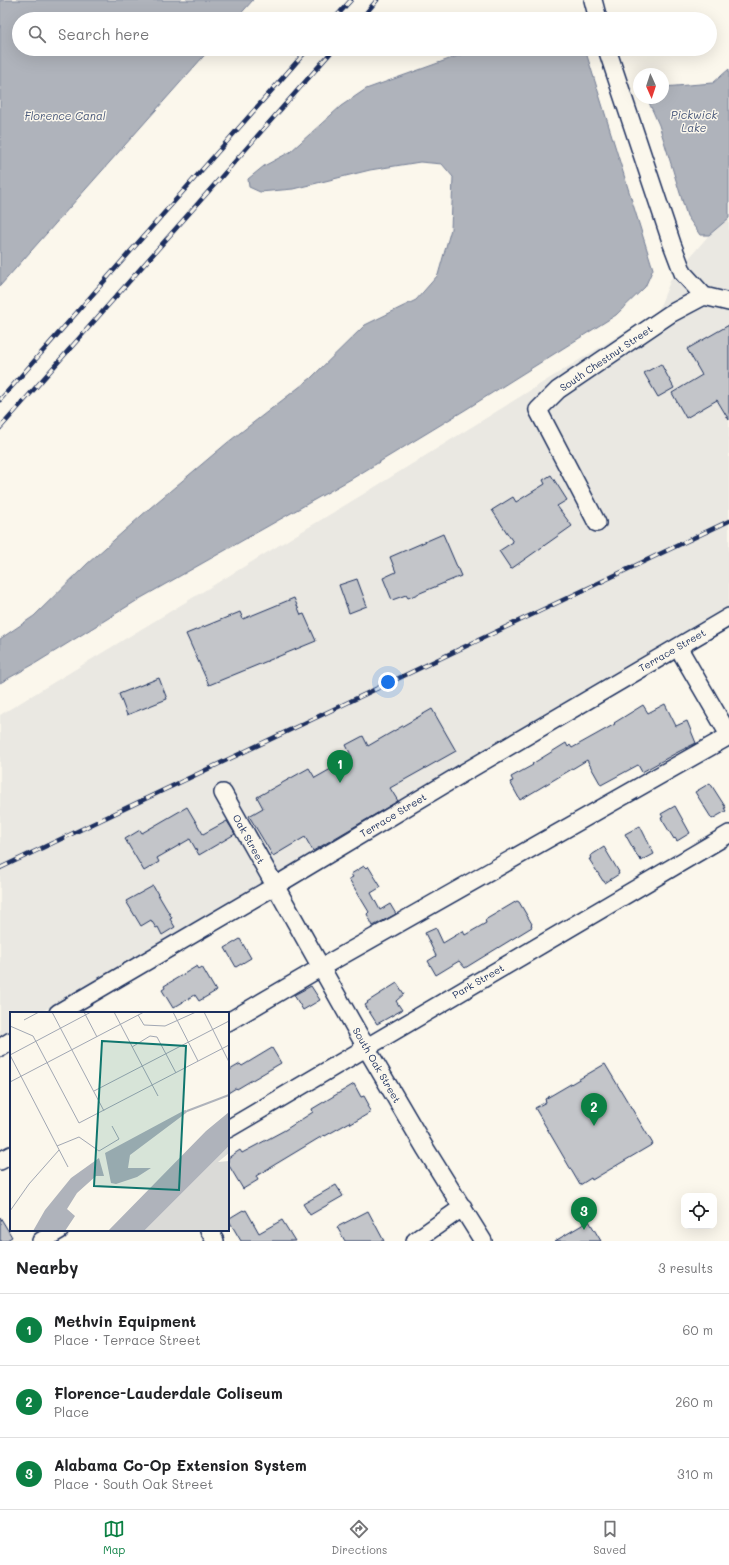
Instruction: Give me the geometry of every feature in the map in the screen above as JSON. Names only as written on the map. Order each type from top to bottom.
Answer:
[{"type":"street","points":[[593,0],[596,12]]},
{"type":"street","points":[[609,56],[683,273],[704,296],[729,302]]},
{"type":"street","name":"South Chestnut Street","points":[[597,523],[538,410],[558,390],[670,314],[704,296]]},
{"type":"street","name":"Terrace Street","points":[[62,1012],[83,1007],[275,886],[465,772],[729,617]]},
{"type":"street","points":[[229,1021],[729,735],[678,647]]},
{"type":"street","name":"Oak Street","points":[[223,793],[275,886]]},
{"type":"street","name":"Park Street","points":[[229,1128],[729,834]]},
{"type":"street","name":"South Oak Street","points":[[275,886],[366,1049],[483,1241]]},
{"type":"street","points":[[0,1048],[10,1042]]},
{"type":"street","points":[[0,1161],[10,1155]]},
{"type":"street","points":[[415,1241],[463,1207]]},
{"type":"street","points":[[41,1241],[58,1231]]},
{"type":"street","points":[[210,1231],[215,1241]]},
{"type":"shaded area","points":[[729,218],[729,612],[42,1012],[10,1012],[10,1031],[0,1036],[0,715],[370,490],[658,311],[671,279],[709,235]]},
{"type":"water","name":"Florence Canal","points":[[0,0],[253,0],[242,12],[12,12],[12,56],[204,56],[0,286]]},
{"type":"water","points":[[458,56],[587,56],[653,269],[645,287],[616,315],[465,410],[353,478],[141,598],[36,663],[0,683],[0,639],[34,616],[87,564],[150,508],[227,443],[311,378],[365,325],[416,300],[438,275],[451,229],[453,177],[442,164],[420,162],[370,170],[293,189],[260,192],[249,187],[248,179],[264,166],[290,152],[341,106],[366,89]]},
{"type":"water","name":"Pickwick Lake","points":[[729,69],[729,218],[709,235],[700,235],[687,216],[659,125],[650,104],[669,104],[669,87],[713,83]]},
{"type":"building","points":[[729,325],[729,420],[717,400],[686,418],[672,393],[702,375],[687,349]]},
{"type":"building","points":[[661,364],[674,388],[658,397],[644,373]]},
{"type":"building","points":[[551,475],[567,500],[557,506],[572,526],[511,569],[499,551],[513,542],[492,510],[513,497],[516,502],[545,484],[543,480]]},
{"type":"building","points":[[443,534],[461,576],[408,598],[406,595],[392,600],[383,578],[396,572],[390,557]]},
{"type":"building","points":[[357,579],[367,606],[349,613],[339,585]]},
{"type":"building","points":[[294,598],[301,615],[304,614],[316,641],[209,685],[186,634],[240,612],[243,619]]},
{"type":"building","points":[[159,678],[167,699],[127,715],[119,694]]},
{"type":"building","points":[[665,704],[676,726],[687,721],[696,743],[642,772],[638,765],[601,785],[587,760],[520,800],[510,782],[513,781],[511,777],[533,765],[532,764],[566,743],[568,747],[570,745],[572,748],[615,724],[614,723],[643,705],[648,713]]},
{"type":"building","points":[[432,709],[456,751],[390,788],[398,801],[313,851],[305,837],[273,856],[249,816],[263,808],[257,797],[309,768],[315,778],[352,757],[346,745],[363,736],[368,746]]},
{"type":"building","points":[[710,783],[726,808],[724,808],[726,811],[712,819],[695,792]]},
{"type":"building","points":[[675,806],[690,833],[677,841],[675,838],[674,839],[661,818],[663,817],[661,814]]},
{"type":"building","points":[[187,807],[203,834],[227,821],[235,834],[199,855],[190,839],[157,858],[159,862],[144,871],[125,839],[140,830],[142,833]]},
{"type":"building","points":[[640,826],[654,854],[641,861],[625,834]]},
{"type":"building","points":[[604,847],[619,872],[619,874],[605,883],[589,859],[591,859],[590,856]]},
{"type":"building","points":[[364,866],[366,868],[368,866],[381,887],[371,893],[380,910],[390,904],[396,914],[373,926],[367,914],[369,912],[349,879],[353,877],[351,874]]},
{"type":"building","points":[[153,886],[172,918],[170,919],[175,927],[162,935],[158,927],[156,928],[151,920],[141,926],[126,901]]},
{"type":"building","points":[[517,901],[532,924],[532,927],[465,968],[459,961],[436,975],[428,961],[436,956],[425,933],[436,928],[443,943],[463,931],[465,935],[486,923],[485,920]]},
{"type":"building","points":[[240,939],[251,958],[236,967],[225,948]]},
{"type":"building","points":[[197,966],[199,969],[202,967],[216,991],[199,1001],[195,995],[173,1008],[162,990],[165,988],[164,986]]},
{"type":"building","points":[[397,983],[404,994],[396,1001],[402,1010],[377,1024],[365,1005],[368,1003],[367,1002]]},
{"type":"building","points":[[311,986],[320,1000],[303,1010],[294,995]]},
{"type":"building","points":[[272,1048],[281,1063],[229,1092],[229,1070],[240,1064],[242,1066]]},
{"type":"building","points":[[605,1064],[653,1144],[592,1180],[591,1178],[580,1185],[535,1108],[546,1102],[545,1099]]},
{"type":"building","points":[[354,1084],[361,1097],[364,1096],[369,1105],[367,1106],[371,1112],[351,1124],[350,1122],[325,1136],[324,1135],[256,1176],[258,1180],[243,1189],[229,1166],[229,1157],[240,1150],[242,1153],[285,1130],[313,1112],[312,1109]]},
{"type":"building","points":[[336,1185],[343,1196],[310,1215],[303,1204]]},
{"type":"building","points":[[243,1210],[246,1210],[259,1233],[282,1220],[295,1241],[241,1241],[229,1218]]},
{"type":"building","points":[[368,1211],[384,1241],[345,1241],[337,1227]]},
{"type":"building","points":[[0,1217],[12,1237],[5,1241],[0,1241]]},
{"type":"building","points":[[589,1221],[601,1241],[555,1241]]},
{"type":"railway","points":[[340,12],[351,0]]},
{"type":"railway","points":[[367,12],[377,0]]},
{"type":"railway","points":[[0,400],[302,56]]},
{"type":"railway","points":[[0,428],[328,56]]},
{"type":"railway","points":[[0,868],[729,521]]},
{"type":"place","name":"Methvin Equipment","points":[[340,783]]},
{"type":"place","name":"Florence-Lauderdale Coliseum","points":[[594,1126]]},
{"type":"place","name":"Alabama Co-Op Extension System","points":[[584,1230]]}]
